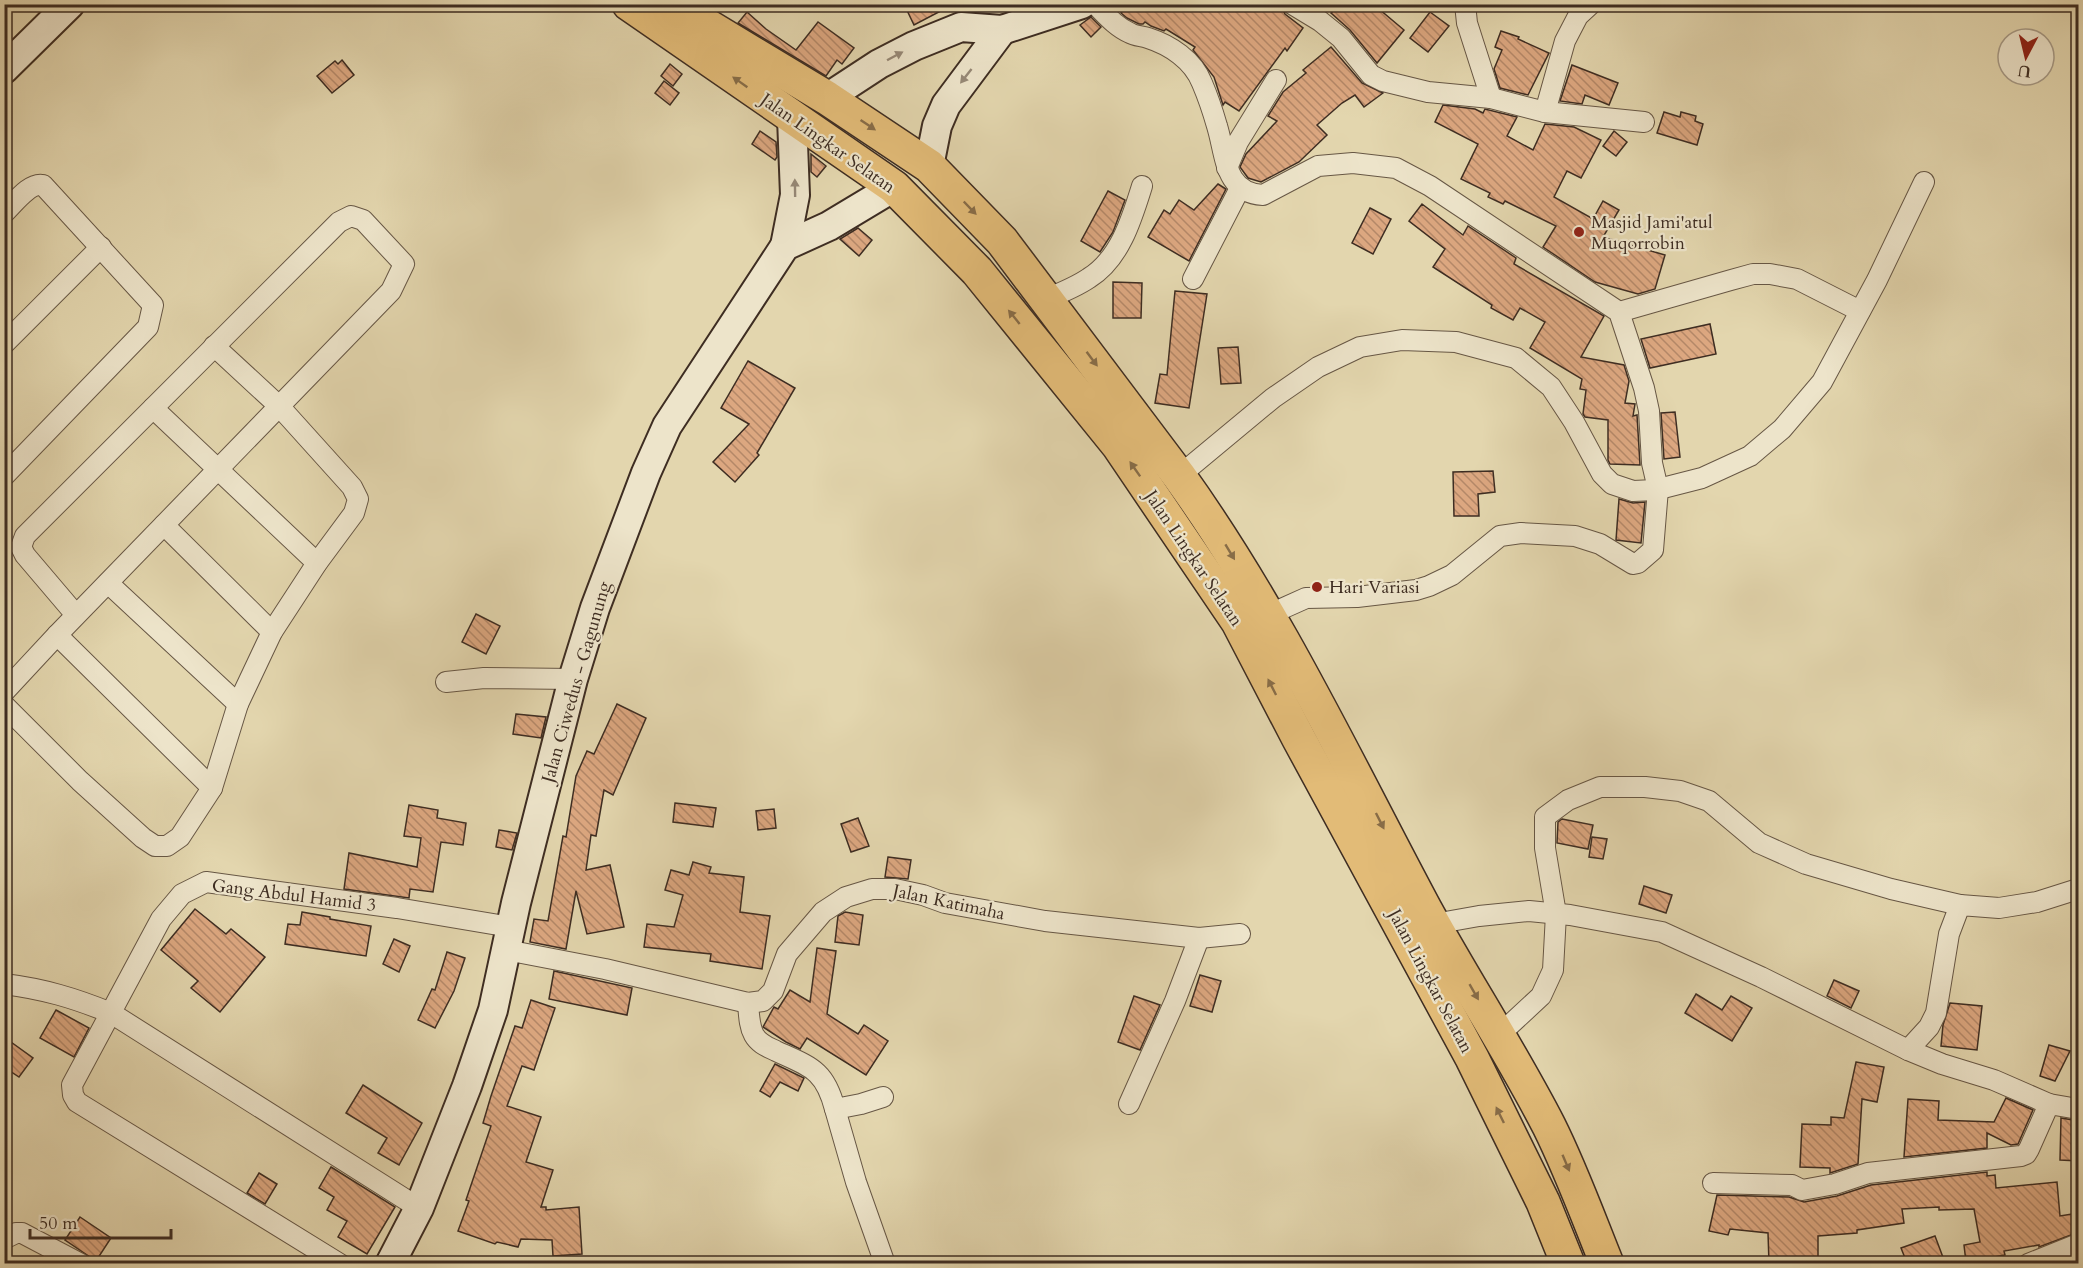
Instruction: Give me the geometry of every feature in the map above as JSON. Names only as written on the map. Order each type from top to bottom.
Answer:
[{"type":"highway","name":"Jalan Lingkar Selatan","points":[[629,4],[894,187],[977,271],[1118,445],[1238,622],[1299,740],[1472,1058],[1543,1202],[1568,1263]]},
{"type":"highway","name":"Jalan Lingkar Selatan","points":[[676,4],[701,22],[827,98],[929,166],[1002,241],[1179,476],[1207,514],[1268,615],[1332,729],[1434,924],[1550,1127],[1607,1263]]},
{"type":"highway","points":[[1176,530],[1207,514]]},
{"type":"street","points":[[4,69],[70,4]]},
{"type":"street","points":[[827,98],[879,64],[914,45],[961,27],[1002,30],[1082,4]]},
{"type":"street","points":[[1095,4],[1116,25],[1132,34],[1149,38],[1175,49],[1197,74],[1218,128],[1227,168],[1240,188],[1254,195],[1263,195],[1318,166],[1353,163],[1396,168],[1430,186],[1619,312],[1644,388],[1649,411],[1652,463],[1658,489],[1653,550],[1638,563],[1633,564],[1600,544],[1575,536],[1521,533],[1500,536],[1452,575],[1429,586],[1416,590],[1357,597],[1306,598],[1268,615]]},
{"type":"street","points":[[1292,4],[1320,21],[1341,38],[1371,75],[1377,78],[1413,90],[1491,98],[1545,112],[1644,122]]},
{"type":"street","points":[[1464,4],[1467,23],[1491,98]]},
{"type":"street","points":[[1545,112],[1566,41],[1578,16],[1591,4]]},
{"type":"street","points":[[929,166],[938,126],[946,105],[1002,30]]},
{"type":"street","points":[[1227,168],[1239,142],[1276,80]]},
{"type":"street","points":[[785,246],[795,195],[792,118]]},
{"type":"street","points":[[1179,476],[1273,398],[1318,367],[1360,347],[1402,340],[1456,342],[1516,358],[1551,387],[1574,422],[1602,474],[1612,484],[1633,491],[1658,489],[1702,478],[1750,456],[1782,429],[1822,382],[1877,280],[1924,182]]},
{"type":"street","points":[[4,213],[32,186],[43,185],[153,305],[148,327],[4,476]]},
{"type":"street","points":[[1046,299],[1091,277],[1108,259],[1128,229],[1142,186]]},
{"type":"street","points":[[785,246],[829,226],[894,187]]},
{"type":"street","points":[[1193,279],[1240,188]]},
{"type":"street","points":[[4,692],[391,291],[404,264],[363,219],[351,216],[339,222],[25,536],[21,547],[25,555],[76,615]]},
{"type":"street","name":"Jalan Ciwedus - Gagunung","points":[[390,1263],[419,1208],[467,1086],[493,1010],[508,939],[573,679],[595,608],[646,473],[667,426],[785,246]]},
{"type":"street","points":[[4,344],[101,247]]},
{"type":"street","points":[[1619,312],[1731,280],[1761,274],[1797,279],[1860,311]]},
{"type":"street","points":[[4,705],[80,781],[143,838],[156,846],[167,846],[180,837],[212,788],[238,704],[272,632],[317,563],[354,513],[358,499],[352,487],[279,406],[214,346]]},
{"type":"street","points":[[153,408],[317,563]]},
{"type":"street","points":[[164,525],[272,632]]},
{"type":"street","points":[[108,583],[238,704]]},
{"type":"street","points":[[57,635],[212,788]]},
{"type":"street","points":[[446,682],[483,678],[573,679]]},
{"type":"street","points":[[1499,1035],[1541,996],[1553,970],[1556,914],[1545,848],[1545,817],[1568,800],[1600,787],[1645,787],[1680,791],[1709,801],[1759,843],[1806,864],[1891,889],[1960,905],[1999,908],[2037,902],[2079,889]]},
{"type":"street","name":"Gang Abdul Hamid 3","points":[[340,1263],[77,1102],[73,1095],[72,1085],[161,919],[182,894],[206,882],[397,908],[508,939]]},
{"type":"street","name":"Jalan Katimaha","points":[[748,1003],[763,1001],[773,991],[787,954],[823,912],[846,897],[872,889],[895,889],[945,903],[1045,921],[1199,938],[1240,934]]},
{"type":"street","points":[[1908,1050],[1929,1027],[1936,1013],[1949,934],[1960,905]]},
{"type":"street","points":[[1434,924],[1479,916],[1529,911],[1662,932],[1761,977],[1908,1050],[1942,1064],[1994,1080],[2049,1104],[2079,1109]]},
{"type":"street","points":[[1130,1104],[1175,1001],[1199,938]]},
{"type":"street","points":[[508,939],[605,969],[748,1003],[750,1024],[755,1036],[763,1045],[806,1065],[820,1075],[830,1090],[856,1182],[885,1263]]},
{"type":"street","points":[[4,984],[65,995],[111,1013],[419,1208]]},
{"type":"street","points":[[836,1109],[883,1097]]},
{"type":"street","points":[[1713,1182],[1792,1185],[1802,1190],[1835,1184],[1868,1173],[2021,1156],[2029,1149],[2049,1104]]},
{"type":"street","points":[[4,1239],[16,1233],[22,1233],[81,1263]]},
{"type":"street","points":[[2028,1263],[2079,1244]]},
{"type":"building","points":[[904,4],[954,4],[914,25]]},
{"type":"building","points":[[1128,4],[1280,4],[1285,14],[1303,28],[1287,51],[1285,48],[1239,111],[1225,102],[1223,105],[1214,77],[1193,50],[1195,47],[1166,29],[1164,31],[1145,22],[1139,24],[1127,18],[1121,13]]},
{"type":"building","points":[[1341,4],[1373,4],[1404,30],[1377,63],[1350,30],[1331,13]]},
{"type":"building","points":[[747,12],[796,50],[818,22],[854,48],[842,64],[837,60],[826,76],[738,23]]},
{"type":"building","points":[[1430,12],[1449,26],[1428,52],[1410,38]]},
{"type":"building","points":[[1091,17],[1101,27],[1091,37],[1080,25]]},
{"type":"building","points":[[1501,31],[1519,37],[1518,39],[1549,53],[1528,95],[1500,88],[1494,69],[1502,50],[1495,47]]},
{"type":"building","points":[[1331,47],[1362,83],[1383,93],[1364,107],[1355,95],[1342,103],[1317,125],[1327,135],[1299,162],[1261,182],[1248,178],[1240,167],[1246,154],[1277,121],[1268,116],[1283,92],[1306,73],[1303,70]]},
{"type":"building","points":[[342,60],[354,75],[332,93],[317,76],[335,61],[338,64]]},
{"type":"building","points":[[670,64],[682,74],[673,86],[661,76]]},
{"type":"building","points":[[1572,65],[1618,83],[1609,105],[1585,95],[1582,104],[1560,101]]},
{"type":"building","points":[[664,81],[679,93],[670,105],[655,93]]},
{"type":"building","points":[[1443,105],[1475,109],[1483,113],[1485,109],[1517,117],[1507,136],[1533,150],[1545,124],[1574,127],[1601,140],[1581,178],[1567,171],[1554,197],[1593,219],[1603,201],[1619,210],[1603,237],[1665,255],[1655,289],[1638,294],[1595,282],[1543,247],[1556,226],[1505,201],[1503,204],[1488,197],[1490,193],[1461,179],[1478,144],[1435,122]]},
{"type":"building","points":[[1664,112],[1680,117],[1681,112],[1696,116],[1695,121],[1703,124],[1697,145],[1657,133]]},
{"type":"building","points":[[760,131],[776,142],[777,157],[775,160],[752,144]]},
{"type":"building","points":[[1614,131],[1627,142],[1616,156],[1603,146]]},
{"type":"building","points":[[811,154],[826,166],[817,177],[811,172]]},
{"type":"building","points":[[1218,184],[1226,189],[1189,261],[1148,237],[1164,210],[1170,214],[1179,200],[1194,210]]},
{"type":"building","points":[[1108,191],[1125,200],[1113,232],[1100,252],[1081,241]]},
{"type":"building","points":[[1422,204],[1463,235],[1468,226],[1516,258],[1514,264],[1604,316],[1581,357],[1624,365],[1629,381],[1625,403],[1635,404],[1633,416],[1637,415],[1640,465],[1610,464],[1608,460],[1608,420],[1585,417],[1583,414],[1586,390],[1580,389],[1582,379],[1530,348],[1545,322],[1520,308],[1513,320],[1491,308],[1492,305],[1433,267],[1445,249],[1409,221]]},
{"type":"building","points":[[1370,208],[1391,219],[1373,254],[1352,243]]},
{"type":"building","points":[[858,228],[872,240],[859,256],[840,239]]},
{"type":"building","points":[[1113,282],[1142,283],[1141,318],[1113,318]]},
{"type":"building","points":[[1175,291],[1207,294],[1189,408],[1155,403],[1160,374],[1167,375]]},
{"type":"building","points":[[1710,324],[1716,354],[1650,368],[1641,339]]},
{"type":"building","points":[[1238,347],[1241,383],[1221,384],[1218,348]]},
{"type":"building","points":[[748,361],[795,388],[757,453],[759,455],[735,482],[713,462],[749,424],[721,408]]},
{"type":"building","points":[[1675,412],[1680,457],[1664,459],[1661,413]]},
{"type":"building","points":[[1493,471],[1495,492],[1478,494],[1479,516],[1454,516],[1453,472]]},
{"type":"building","points":[[1619,499],[1633,503],[1645,502],[1641,543],[1616,540]]},
{"type":"building","points":[[476,614],[500,626],[486,654],[462,642]]},
{"type":"building","points":[[617,704],[646,718],[613,795],[604,790],[596,836],[591,835],[586,870],[610,865],[624,927],[587,934],[576,891],[566,949],[530,942],[534,919],[548,921],[576,776],[587,751],[594,754]]},
{"type":"building","points":[[516,714],[546,717],[541,738],[513,734]]},
{"type":"building","points":[[675,803],[716,808],[713,827],[673,822]]},
{"type":"building","points":[[409,805],[438,810],[437,818],[466,823],[463,845],[441,842],[433,892],[410,889],[409,898],[344,889],[349,853],[417,867],[421,838],[404,836]]},
{"type":"building","points":[[774,809],[776,828],[758,830],[756,811]]},
{"type":"building","points":[[858,818],[869,846],[851,852],[841,824]]},
{"type":"building","points":[[1562,819],[1593,825],[1588,849],[1557,843],[1558,822]]},
{"type":"building","points":[[499,830],[517,833],[512,850],[496,847]]},
{"type":"building","points":[[1592,837],[1607,839],[1603,859],[1589,857]]},
{"type":"building","points":[[888,857],[911,860],[908,879],[885,877]]},
{"type":"building","points":[[693,862],[711,867],[709,873],[744,877],[740,912],[770,916],[762,969],[710,961],[711,954],[644,947],[647,924],[674,927],[683,895],[665,890],[671,870],[689,875]]},
{"type":"building","points":[[1644,886],[1672,895],[1666,913],[1639,904]]},
{"type":"building","points":[[195,909],[226,934],[231,929],[265,957],[220,1012],[191,988],[198,981],[161,950]]},
{"type":"building","points":[[302,912],[371,926],[366,956],[285,944],[288,924],[300,925]]},
{"type":"building","points":[[845,912],[863,915],[859,945],[835,942],[838,916]]},
{"type":"building","points":[[394,939],[410,946],[399,972],[383,964]]},
{"type":"building","points":[[817,948],[836,951],[827,1014],[858,1034],[864,1025],[888,1041],[866,1075],[807,1038],[800,1049],[763,1027],[774,1007],[778,1009],[790,990],[810,1002]]},
{"type":"building","points":[[447,952],[465,958],[454,991],[435,1028],[418,1020],[432,989],[435,990]]},
{"type":"building","points":[[554,971],[632,988],[627,1015],[549,999]]},
{"type":"building","points":[[1200,975],[1221,981],[1212,1012],[1190,1006]]},
{"type":"building","points":[[1834,980],[1859,991],[1851,1008],[1827,996]]},
{"type":"building","points":[[1696,994],[1722,1010],[1731,996],[1752,1008],[1732,1041],[1685,1013]]},
{"type":"building","points":[[1134,996],[1160,1005],[1140,1050],[1118,1042]]},
{"type":"building","points":[[531,1000],[555,1008],[534,1070],[522,1066],[507,1106],[541,1117],[526,1162],[553,1170],[541,1207],[546,1207],[546,1210],[579,1207],[582,1254],[553,1256],[552,1240],[521,1239],[518,1247],[497,1242],[495,1244],[458,1231],[491,1126],[483,1123],[491,1096],[515,1026],[522,1028]]},
{"type":"building","points":[[1950,1003],[1982,1006],[1977,1050],[1941,1046],[1943,1025]]},
{"type":"building","points":[[56,1010],[89,1028],[74,1057],[40,1038]]},
{"type":"building","points":[[4,1037],[33,1058],[19,1077],[4,1067]]},
{"type":"building","points":[[2049,1045],[2070,1051],[2055,1081],[2040,1076]]},
{"type":"building","points":[[1856,1062],[1884,1067],[1877,1102],[1862,1099],[1858,1164],[1830,1173],[1830,1168],[1800,1167],[1802,1124],[1831,1125],[1831,1117],[1844,1118]]},
{"type":"building","points":[[775,1064],[804,1078],[798,1091],[780,1082],[770,1097],[760,1091]]},
{"type":"building","points":[[363,1085],[422,1123],[399,1165],[378,1153],[387,1138],[346,1113]]},
{"type":"building","points":[[2006,1098],[2033,1110],[2018,1144],[2011,1145],[1987,1133],[1987,1148],[1904,1157],[1908,1099],[1939,1101],[1938,1120],[1994,1122]]},
{"type":"building","points":[[2061,1118],[2079,1121],[2079,1161],[2060,1160]]},
{"type":"building","points":[[331,1167],[395,1207],[367,1254],[338,1237],[347,1221],[327,1210],[334,1197],[319,1188]]},
{"type":"building","points":[[1987,1172],[1987,1176],[1995,1175],[1996,1188],[2057,1182],[2060,1216],[2079,1213],[2079,1232],[2039,1247],[2039,1245],[2004,1251],[2005,1255],[1966,1262],[1964,1245],[1980,1242],[1974,1209],[1939,1210],[1939,1207],[1902,1209],[1904,1223],[1857,1230],[1857,1233],[1818,1236],[1818,1263],[1769,1263],[1768,1233],[1730,1229],[1728,1235],[1709,1231],[1717,1195],[1789,1197],[1804,1202],[1837,1196],[1871,1185]]},
{"type":"building","points":[[259,1173],[277,1184],[265,1204],[247,1193]]},
{"type":"building","points":[[80,1217],[111,1238],[96,1261],[65,1240]]},
{"type":"building","points":[[1935,1236],[1944,1260],[1933,1263],[1907,1263],[1901,1248]]},
{"type":"place","name":"Masjid Jami'atul Muqorrobin","points":[[1579,232]]},
{"type":"place","name":"Hari Variasi","points":[[1317,587]]}]
